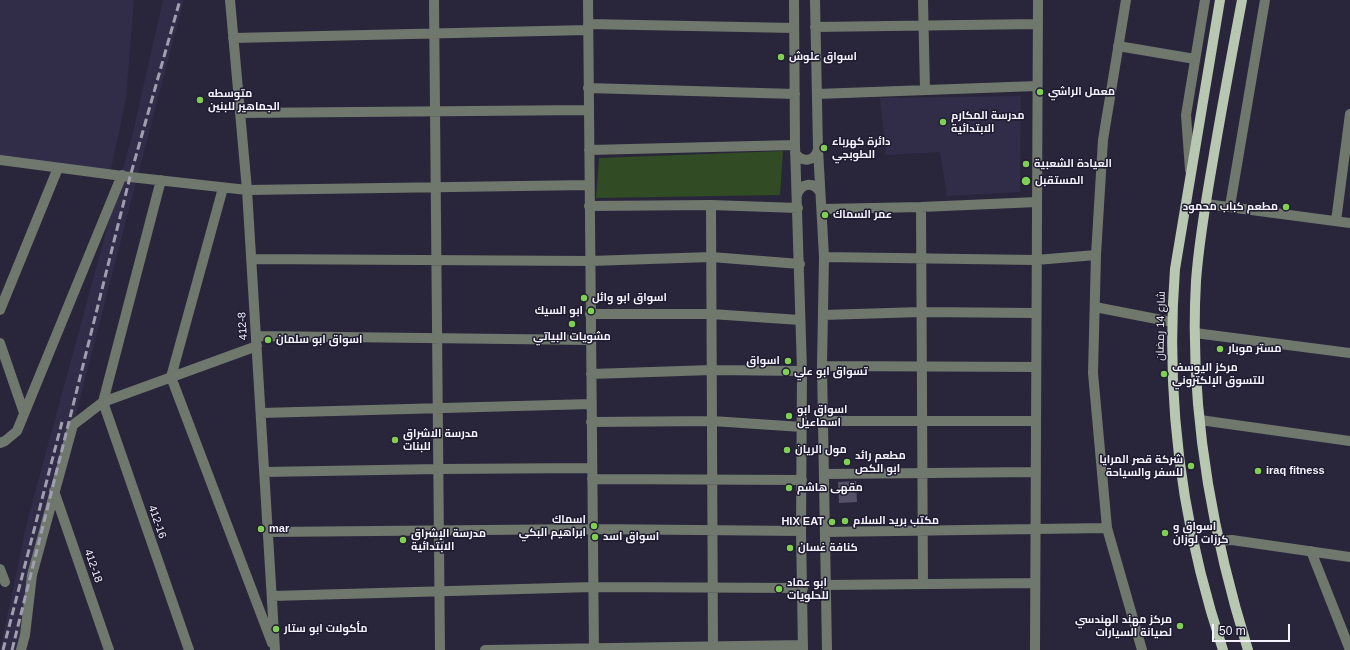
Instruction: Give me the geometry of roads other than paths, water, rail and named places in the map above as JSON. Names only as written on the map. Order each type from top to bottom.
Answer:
[{"type":"main road","name":"شارع 14 رمضان","points":[[1220,0],[1175,269],[1172,322],[1173,397],[1180,470],[1199,570],[1223,650]]},
{"type":"main road","points":[[1242,0],[1206,204],[1197,274],[1195,333],[1200,420],[1207,481],[1218,541],[1248,650]]},
{"type":"street","name":"412-8","points":[[230,0],[247,190],[275,650]]},
{"type":"street","points":[[434,0],[440,650]]},
{"type":"street","points":[[588,0],[594,649]]},
{"type":"street","points":[[485,650],[803,648],[801,531],[802,371],[800,264],[795,149],[794,0]]},
{"type":"street","points":[[815,0],[818,149],[820,192],[823,209],[824,257],[822,366],[827,650]]},
{"type":"street","points":[[923,0],[925,90]]},
{"type":"street","points":[[1036,650],[1035,528],[1038,0]]},
{"type":"street","points":[[1126,0],[1103,140],[1096,255],[1093,373],[1107,528],[1142,650]]},
{"type":"street","points":[[1190,176],[1186,115],[1205,0]]},
{"type":"street","points":[[1230,206],[1265,0]]},
{"type":"street","points":[[816,28],[1038,24]]},
{"type":"street","points":[[233,38],[435,33],[588,27],[794,28]]},
{"type":"street","points":[[1118,46],[1195,59]]},
{"type":"street","points":[[817,94],[1037,86]]},
{"type":"street","points":[[588,88],[795,94]]},
{"type":"street","points":[[240,113],[435,110],[588,110]]},
{"type":"street","points":[[1336,221],[1350,114]]},
{"type":"street","points":[[795,149],[800,159],[808,160],[815,156],[818,149]]},
{"type":"street","points":[[589,150],[795,149]]},
{"type":"street","points":[[0,160],[247,190],[589,185]]},
{"type":"street","points":[[0,310],[58,168]]},
{"type":"street","points":[[0,443],[5,441],[17,431],[122,175]]},
{"type":"street","points":[[103,402],[161,180]]},
{"type":"street","points":[[797,195],[802,186],[807,184],[813,184],[820,192]]},
{"type":"street","points":[[223,188],[171,377],[275,650]]},
{"type":"street","points":[[823,209],[921,207],[1037,202]]},
{"type":"street","points":[[1206,204],[1350,223]]},
{"type":"street","points":[[590,206],[711,205],[798,208]]},
{"type":"street","points":[[711,205],[713,648]]},
{"type":"street","points":[[921,207],[923,584]]},
{"type":"street","points":[[824,257],[1036,260],[1096,255]]},
{"type":"street","points":[[251,259],[590,261],[711,257],[800,264]]},
{"type":"street","points":[[1095,307],[1172,322]]},
{"type":"street","points":[[823,315],[921,312],[1036,313]]},
{"type":"street","points":[[590,314],[711,314],[800,320]]},
{"type":"street","points":[[1195,333],[1350,352]]},
{"type":"street","points":[[21,650],[32,575],[73,425],[103,402],[171,377],[256,341],[437,339],[591,340]]},
{"type":"street","points":[[0,343],[24,413]]},
{"type":"street","points":[[822,366],[1036,367]]},
{"type":"street","points":[[591,374],[712,370],[802,371]]},
{"type":"street","name":"412-16","points":[[103,402],[189,650]]},
{"type":"street","points":[[261,413],[591,404]]},
{"type":"street","points":[[1200,420],[1350,441]]},
{"type":"street","points":[[591,422],[712,421],[802,427]]},
{"type":"street","points":[[823,421],[1036,421]]},
{"type":"street","points":[[264,472],[438,468],[592,468]]},
{"type":"street","points":[[824,474],[1036,472]]},
{"type":"street","points":[[592,479],[802,480]]},
{"type":"street","name":"412-18","points":[[54,491],[109,650]]},
{"type":"street","points":[[825,532],[922,532],[1035,528],[1107,528]]},
{"type":"street","points":[[268,532],[592,529],[801,531]]},
{"type":"street","points":[[1218,541],[1232,540],[1350,557]]},
{"type":"street","points":[[1311,551],[1350,650]]},
{"type":"street","points":[[0,569],[5,582]]},
{"type":"street","points":[[826,585],[1035,583]]},
{"type":"street","points":[[272,596],[593,588],[803,588]]},
{"type":"street","points":[[24,635],[30,650]]},
{"type":"railway","points":[[12,650],[130,177],[180,0]]},
{"type":"railway","points":[[3,650],[62,422]]},
{"type":"place","name":"اسواق علوش","points":[[781,57]]},
{"type":"place","name":"معمل الراشي","points":[[1040,92]]},
{"type":"place","name":"متوسطه الجماهير للبنين","points":[[200,100]]},
{"type":"place","name":"مدرسة المكارم الابتدائية","points":[[943,122]]},
{"type":"place","name":"دائرة كهرباء الطوبجي","points":[[824,148]]},
{"type":"place","name":"العيادة الشعبية","points":[[1026,164]]},
{"type":"place","name":"المستقبل","points":[[1026,181]]},
{"type":"place","name":"مطعم كباب محمود","points":[[1286,207]]},
{"type":"place","name":"عمر السماك","points":[[825,215]]},
{"type":"place","name":"اسواق ابو وائل","points":[[584,298]]},
{"type":"place","name":"ابو السيك","points":[[591,311]]},
{"type":"place","name":"مشويات البياتي","points":[[572,324]]},
{"type":"place","name":"اسواق ابو سلمان","points":[[268,340]]},
{"type":"place","name":"مستر موبار","points":[[1220,349]]},
{"type":"place","name":"اسواق","points":[[788,361]]},
{"type":"place","name":"تسواق ابو علي","points":[[786,372]]},
{"type":"place","name":"مركز اليوسف للتسوق الإلكتروني","points":[[1164,374]]},
{"type":"place","name":"اسواق ابو اسماعيل","points":[[789,416]]},
{"type":"place","name":"مدرسة الاشراق للبنات","points":[[395,440]]},
{"type":"place","name":"مول الريان","points":[[787,450]]},
{"type":"place","name":"مطعم رائد ابو الكص","points":[[847,462]]},
{"type":"place","name":"شركة قصر المرايا للسفر والسياحة","points":[[1191,466]]},
{"type":"place","name":"iraq fitness","points":[[1258,471]]},
{"type":"place","name":"مقهى هاشم","points":[[789,488]]},
{"type":"place","name":"مكتب بريد السلام","points":[[845,521]]},
{"type":"place","name":"HIX EAT","points":[[832,522]]},
{"type":"place","name":"اسماك ابراهيم البكي","points":[[594,526]]},
{"type":"place","name":"mar","points":[[261,529]]},
{"type":"place","name":"اسواق و كرزات لوزان","points":[[1165,533]]},
{"type":"place","name":"اسواق اسد","points":[[595,537]]},
{"type":"place","name":"مدرسة الإشراق الابتدائية","points":[[403,540]]},
{"type":"place","name":"كنافة غسان","points":[[790,548]]},
{"type":"place","name":"ابو عماد للحلويات","points":[[779,589]]},
{"type":"place","name":"مركز مهند الهندسي لصيانة السيارات","points":[[1180,626]]},
{"type":"place","name":"مأكولات ابو ستار","points":[[276,629]]}]
